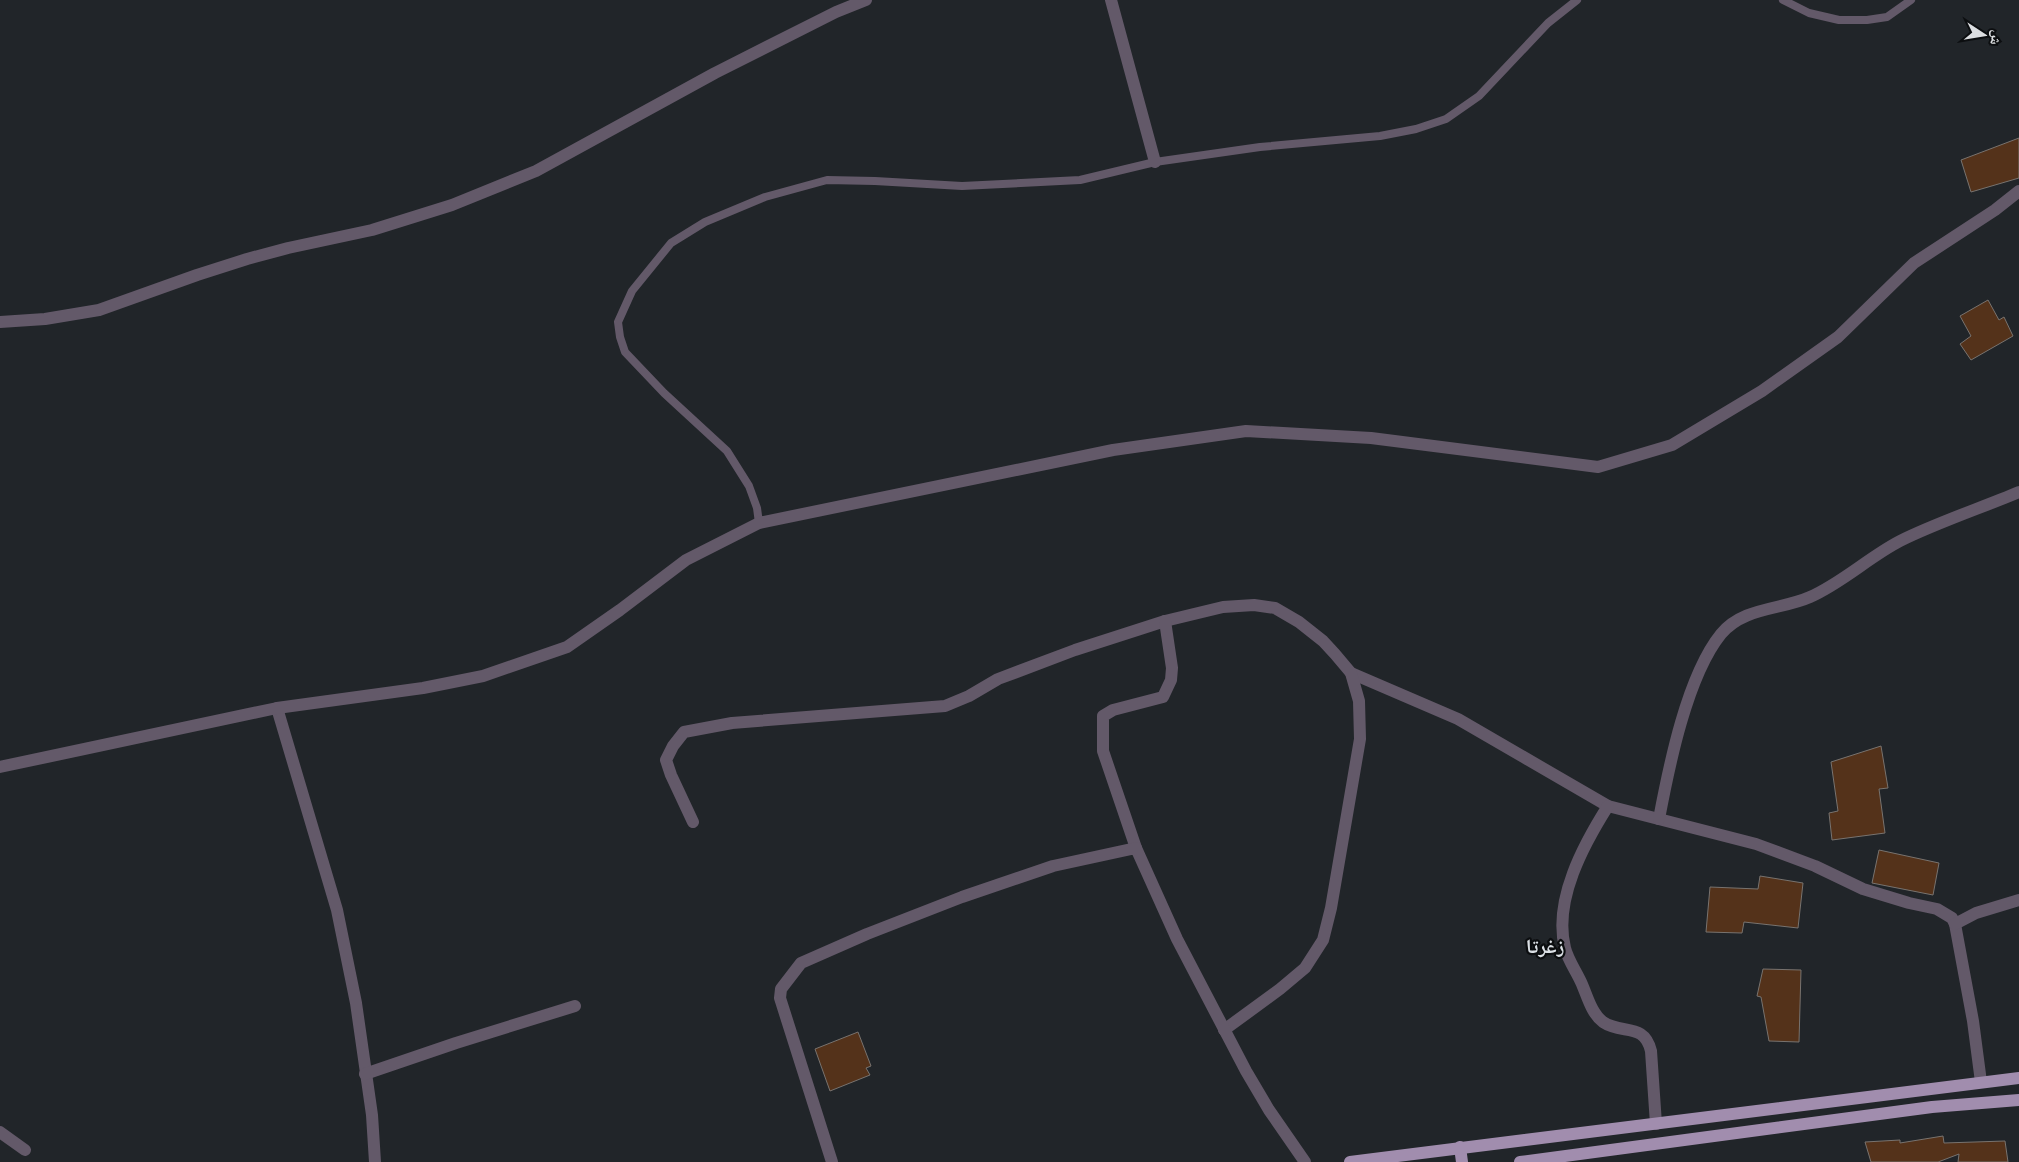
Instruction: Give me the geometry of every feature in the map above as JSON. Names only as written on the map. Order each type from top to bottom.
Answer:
[{"type":"main road","points":[[1350,1162],[2019,1078]]},
{"type":"main road","points":[[1520,1162],[1932,1107],[2019,1100]]},
{"type":"main road","points":[[1460,1148],[1462,1162]]},
{"type":"street","points":[[0,322],[45,319],[99,310],[197,275],[247,260],[288,248],[372,230],[452,205],[536,171],[706,78],[836,12],[866,0]]},
{"type":"street","points":[[1111,0],[1155,162]]},
{"type":"street","points":[[0,767],[278,708],[423,688],[483,676],[567,647],[686,560],[759,523],[1113,450],[1246,432],[1371,438],[1598,467],[1672,445],[1762,391],[1838,338],[1914,263],[1995,210],[2019,191]]},
{"type":"street","points":[[1659,819],[1670,764],[1690,697],[1708,651],[1722,633],[1743,617],[1762,610],[1794,604],[1812,596],[1900,541],[2019,492]]},
{"type":"street","points":[[693,822],[666,760],[672,746],[684,732],[732,722],[945,706],[969,696],[998,679],[1075,650],[1164,622],[1223,607],[1254,605],[1275,608],[1323,640],[1351,673],[1359,701],[1360,739],[1331,908],[1323,940],[1305,968],[1224,1030]]},
{"type":"street","points":[[1164,622],[1172,668],[1171,680],[1163,697],[1113,710],[1103,716],[1102,751],[1136,848],[1177,939],[1224,1030],[1269,1110],[1305,1162]]},
{"type":"street","points":[[1351,673],[1458,719],[1608,806],[1756,844],[1815,866],[1863,889],[1909,903],[1937,909],[1952,918],[1955,924],[1973,1021],[1981,1082]]},
{"type":"street","points":[[278,708],[337,910],[356,1002],[372,1114],[375,1162]]},
{"type":"street","points":[[1608,806],[1585,843],[1577,860],[1564,909],[1565,947],[1592,1008],[1600,1020],[1607,1024],[1639,1033],[1648,1040],[1651,1050],[1656,1124]]},
{"type":"street","points":[[832,1162],[780,998],[781,989],[801,963],[866,934],[962,896],[1053,866],[1136,848]]},
{"type":"street","points":[[1955,924],[1976,913],[2019,900]]},
{"type":"street","points":[[365,1074],[575,1006]]},
{"type":"street","points":[[0,1132],[25,1150]]},
{"type":"lane","points":[[759,523],[749,486],[727,451],[664,393],[625,352],[620,337],[618,322],[632,291],[671,243],[705,222],[766,197],[827,180],[962,186],[1080,180],[1155,162],[1260,148],[1380,136],[1416,129],[1446,119],[1479,96],[1548,23],[1577,0]]},
{"type":"lane","points":[[1783,0],[1809,13],[1839,20],[1867,20],[1887,16],[1911,0]]},
{"type":"building","points":[[2019,138],[2019,178],[1971,192],[1961,160]]},
{"type":"building","points":[[1988,300],[1999,320],[2004,317],[2013,336],[1971,360],[1960,344],[1971,336],[1960,316]]},
{"type":"building","points":[[1881,746],[1888,788],[1879,789],[1885,833],[1832,840],[1829,813],[1838,811],[1831,762]]},
{"type":"building","points":[[1879,850],[1939,863],[1933,895],[1872,883]]},
{"type":"building","points":[[1760,876],[1803,883],[1798,928],[1744,922],[1742,933],[1706,932],[1710,887],[1758,889]]},
{"type":"building","points":[[1763,969],[1801,970],[1799,1042],[1769,1041],[1761,997],[1757,996]]},
{"type":"building","points":[[858,1032],[871,1066],[866,1068],[870,1075],[830,1091],[815,1049]]},
{"type":"building","points":[[1943,1136],[1944,1143],[2005,1141],[2008,1162],[1958,1162],[1959,1154],[1938,1162],[1871,1162],[1865,1142],[1900,1140],[1900,1143]]},
{"type":"district","name":"زغرتا","points":[[1545,946]]}]
